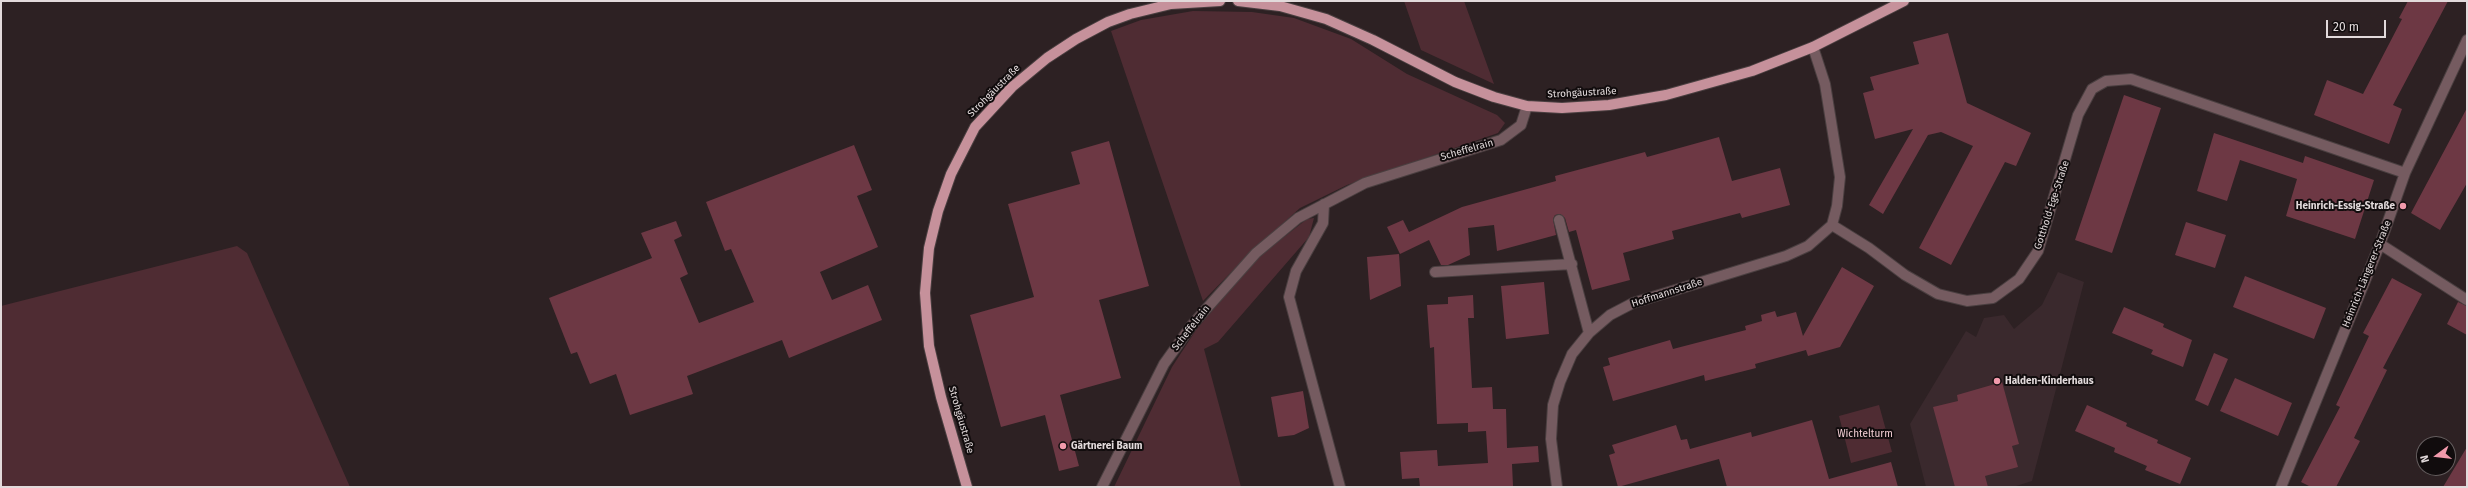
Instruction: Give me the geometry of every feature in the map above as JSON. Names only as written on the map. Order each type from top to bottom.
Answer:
[{"type":"main road","name":"Strohgäustraße","points":[[967,487],[941,397],[930,346],[925,293],[929,248],[938,211],[951,174],[975,127],[1012,87],[1047,58],[1108,22],[1130,14],[1171,4],[1220,1]]},
{"type":"main road","name":"Strohgäustraße","points":[[1238,1],[1280,6],[1326,20],[1374,40],[1455,82],[1494,97],[1527,106],[1562,108],[1609,105],[1666,95],[1752,71],[1813,48],[1904,1]]},
{"type":"street","name":"Heinrich-Längerer-Straße","points":[[2281,487],[2380,244],[2405,173],[2467,40]]},
{"type":"street","points":[[1813,48],[1825,84],[1840,177],[1837,206],[1832,226]]},
{"type":"street","name":"Gotthold-Ege-Straße","points":[[1832,226],[1869,248],[1905,275],[1938,294],[1967,301],[1993,298],[2019,279],[2038,251],[2078,115],[2092,89],[2106,80],[2131,79],[2405,173]]},
{"type":"street","name":"Scheffelrain","points":[[1102,487],[1164,364],[1192,325],[1256,253],[1298,218],[1365,183],[1501,140],[1521,125],[1527,106]]},
{"type":"street","points":[[1324,204],[1323,223],[1296,270],[1289,297],[1340,487]]},
{"type":"street","points":[[1560,220],[1589,333]]},
{"type":"street","name":"Hoffmannstraße","points":[[1557,487],[1551,439],[1553,405],[1560,382],[1572,354],[1589,333],[1610,315],[1633,303],[1786,256],[1808,246],[1832,226]]},
{"type":"street","points":[[2380,244],[2467,300]]},
{"type":"street","points":[[1435,272],[1572,264]]},
{"type":"shaded area","name":"Halden-Kinderhaus","points":[[2058,272],[2084,282],[2032,481],[2013,487],[1926,487],[1910,424],[1966,331],[1976,337],[1984,318],[2004,315],[2014,329],[2042,305]]},
{"type":"green space","points":[[1404,1],[1464,1],[1494,84],[1421,50]]},
{"type":"green space","points":[[1193,11],[1252,12],[1294,18],[1351,39],[1407,74],[1497,115],[1505,123],[1498,133],[1347,185],[1300,208],[1249,254],[1203,301],[1111,31],[1141,20]]},
{"type":"green space","points":[[1314,218],[1309,237],[1218,342],[1204,349],[1241,487],[1114,487],[1172,367],[1196,330],[1256,259],[1307,219]]},
{"type":"green space","points":[[237,246],[247,253],[350,487],[1,487],[1,306]]},
{"type":"green space","name":"Wichtelturm","points":[[1879,405],[1892,452],[1851,463],[1839,416]]},
{"type":"building","points":[[2408,1],[2448,1],[2393,105],[2402,109],[2389,144],[2314,115],[2327,80],[2363,94],[2402,19],[2399,18]]},
{"type":"building","points":[[1948,33],[1967,103],[2031,133],[2016,166],[2005,162],[1951,265],[1919,248],[1973,146],[1941,132],[1928,135],[1883,214],[1869,205],[1913,129],[1875,139],[1863,93],[1874,90],[1870,77],[1919,64],[1913,42]]},
{"type":"building","points":[[2124,95],[2161,108],[2112,253],[2075,240]]},
{"type":"building","points":[[2467,108],[2467,183],[2440,230],[2411,213]]},
{"type":"building","points":[[2214,133],[2303,163],[2305,156],[2374,180],[2355,239],[2286,216],[2297,179],[2240,160],[2227,201],[2197,191]]},
{"type":"building","points":[[1719,137],[1732,181],[1780,168],[1790,205],[1742,218],[1740,213],[1672,231],[1674,239],[1623,253],[1630,280],[1592,290],[1576,230],[1569,232],[1565,218],[1560,214],[1555,215],[1553,219],[1556,235],[1497,251],[1494,225],[1468,228],[1470,255],[1448,265],[1441,265],[1429,240],[1400,254],[1387,227],[1403,220],[1409,232],[1462,207],[1556,181],[1555,176],[1645,152],[1647,157]]},
{"type":"building","points":[[1109,141],[1149,286],[1099,300],[1121,378],[1060,395],[1079,466],[1059,471],[1045,415],[1001,427],[970,315],[1034,297],[1008,204],[1080,184],[1071,152]]},
{"type":"building","points":[[854,145],[872,190],[857,196],[878,247],[820,272],[832,300],[868,285],[882,320],[789,358],[782,340],[687,376],[693,394],[630,415],[616,374],[590,384],[577,352],[571,354],[549,298],[652,258],[641,233],[676,221],[682,236],[674,240],[688,274],[680,278],[699,323],[754,302],[731,249],[725,251],[706,202]]},
{"type":"building","points":[[2186,222],[2226,235],[2215,268],[2175,255]]},
{"type":"building","points":[[1399,254],[1401,286],[1370,300],[1367,257]]},
{"type":"building","points":[[1842,267],[1874,286],[1840,347],[1808,356],[1806,350],[1755,364],[1756,368],[1705,381],[1704,375],[1613,401],[1603,367],[1610,365],[1608,358],[1670,340],[1673,349],[1746,330],[1745,326],[1762,321],[1761,315],[1775,311],[1777,317],[1796,312],[1803,336]]},
{"type":"building","points":[[2245,276],[2326,308],[2314,339],[2233,307]]},
{"type":"building","points":[[2392,278],[2422,294],[2383,368],[2387,370],[2354,438],[2360,441],[2336,487],[2311,487],[2301,482],[2340,407],[2336,405],[2369,336],[2363,333]]},
{"type":"building","points":[[1544,282],[1549,334],[1506,339],[1501,286]]},
{"type":"building","points":[[1473,295],[1474,318],[1468,318],[1472,388],[1492,387],[1493,409],[1506,409],[1507,448],[1538,446],[1539,462],[1512,464],[1513,486],[1420,487],[1419,478],[1402,479],[1400,452],[1437,450],[1438,466],[1488,463],[1486,431],[1468,432],[1468,423],[1437,424],[1434,347],[1430,348],[1427,305],[1448,304],[1448,297]]},
{"type":"building","points":[[2458,302],[2467,306],[2467,335],[2447,324]]},
{"type":"building","points":[[2124,307],[2164,324],[2163,327],[2192,340],[2183,367],[2151,354],[2153,350],[2112,333]]},
{"type":"building","points":[[2214,353],[2228,359],[2208,406],[2195,400]]},
{"type":"building","points":[[2235,378],[2292,403],[2278,436],[2220,411]]},
{"type":"building","name":"Halden-Kinderhaus","points":[[2002,382],[2019,444],[2012,446],[2018,467],[1985,476],[1988,487],[1955,487],[1933,407],[1958,401],[1957,395]]},
{"type":"building","points":[[1303,391],[1309,428],[1294,435],[1278,437],[1271,397]]},
{"type":"building","points":[[2087,405],[2127,423],[2126,426],[2158,440],[2157,443],[2191,458],[2180,484],[2145,470],[2147,466],[2114,452],[2115,448],[2075,431]]},
{"type":"building","points":[[1812,420],[1829,479],[1891,462],[1898,487],[1727,487],[1719,459],[1618,487],[1609,455],[1615,453],[1612,445],[1676,425],[1681,440],[1687,439],[1690,449],[1751,432],[1752,437]]},
{"type":"building","points":[[2467,447],[2467,487],[2443,487],[2450,476],[2456,476],[2456,465]]},
{"type":"place","name":"Heinrich-Essig-Straße","points":[[2403,206]]},
{"type":"place","name":"Halden-Kinderhaus","points":[[1997,381]]},
{"type":"place","name":"Gärtnerei Baum","points":[[1063,446]]}]
